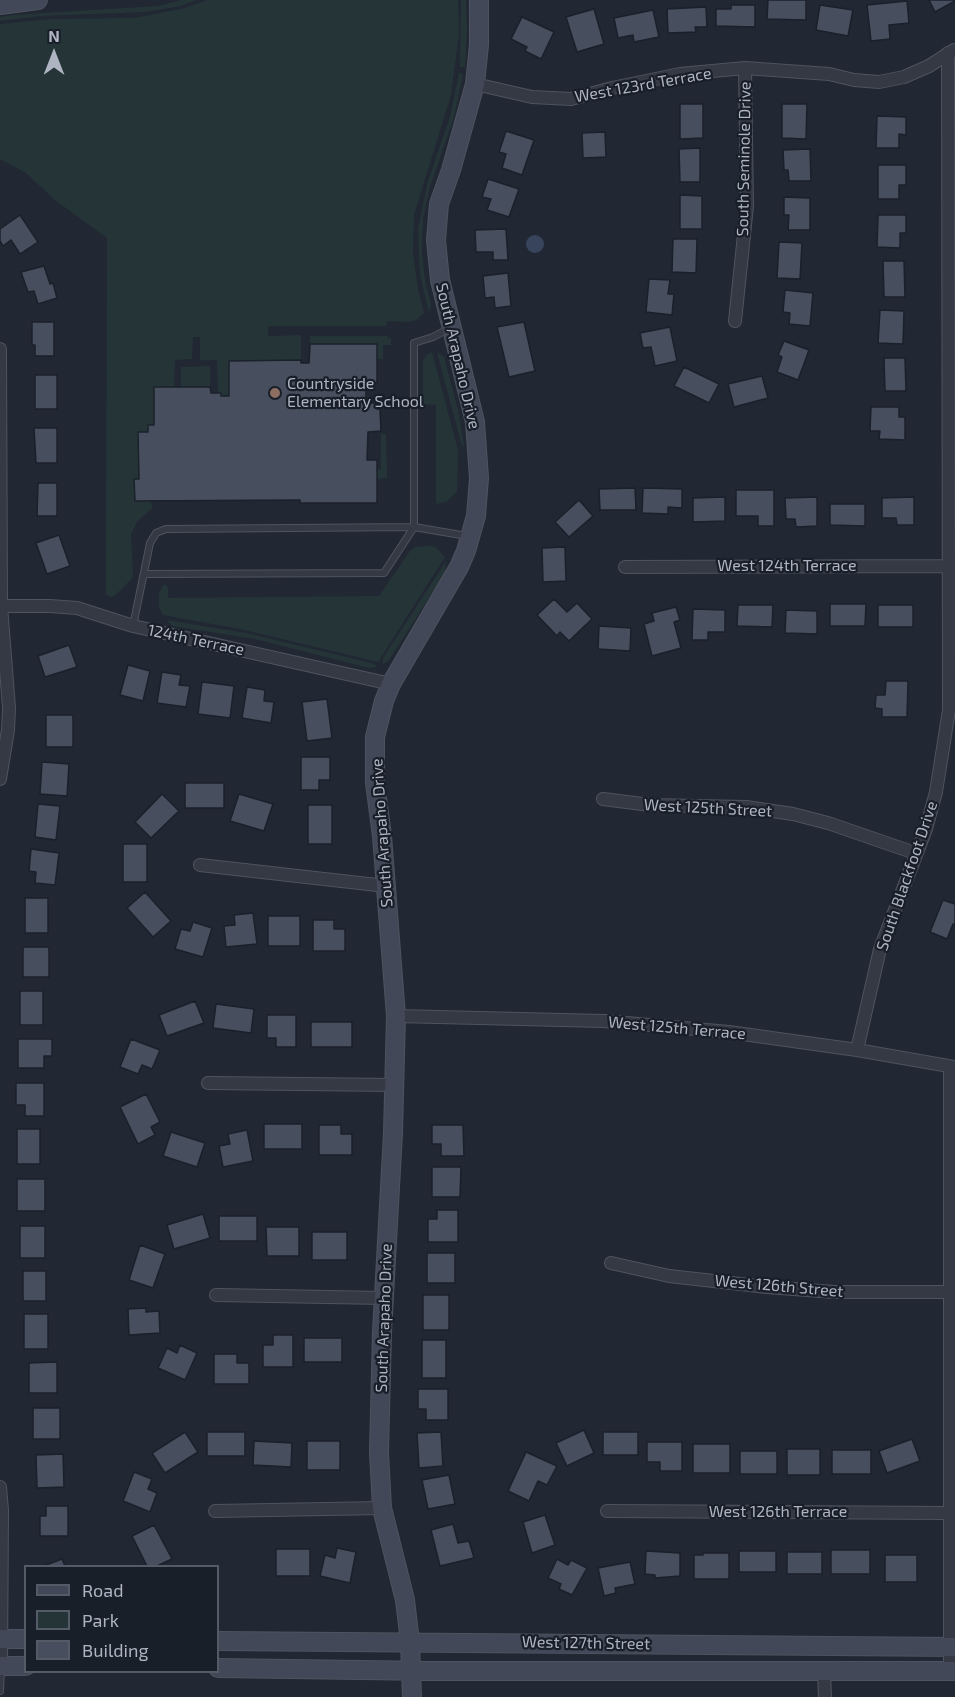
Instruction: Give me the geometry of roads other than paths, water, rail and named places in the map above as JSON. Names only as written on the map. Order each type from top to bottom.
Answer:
[{"type":"street","points":[[2,3],[38,0]]},
{"type":"street","name":"South Arapaho Drive","points":[[412,1697],[410,1642],[405,1600],[382,1508],[380,1452],[384,1298],[396,1016],[375,783],[375,737],[391,684],[459,567],[476,516],[478,447],[475,422],[440,280],[436,240],[439,204],[475,84],[479,45],[479,0]]},
{"type":"street","name":"West 123rd Terrace","points":[[475,84],[532,97],[572,99],[680,74],[746,68],[829,74],[854,80],[879,82],[904,77],[929,66],[952,51]]},
{"type":"street","name":"South Blackfoot Drive","points":[[857,1050],[880,949],[926,829],[936,792],[948,719],[950,692],[948,566],[952,51]]},
{"type":"street","name":"South Seminole Drive","points":[[735,321],[747,206],[746,68]]},
{"type":"street","points":[[0,349],[0,606],[9,708],[0,779]]},
{"type":"street","name":"West 124th Terrace","points":[[625,567],[948,566]]},
{"type":"street","name":"124th Terrace","points":[[0,606],[77,608],[133,626],[391,684]]},
{"type":"street","name":"West 125th Street","points":[[603,799],[650,805],[746,807],[793,814],[828,823],[915,853]]},
{"type":"street","points":[[200,865],[386,886]]},
{"type":"street","name":"West 125th Terrace","points":[[396,1016],[604,1021],[729,1032],[857,1050],[953,1068]]},
{"type":"street","points":[[953,1068],[950,1292],[953,1671]]},
{"type":"street","points":[[208,1083],[394,1085]]},
{"type":"street","name":"West 126th Street","points":[[611,1263],[669,1276],[767,1287],[846,1292],[950,1292]]},
{"type":"street","points":[[216,1295],[384,1298]]},
{"type":"street","points":[[0,1487],[2,1510],[1,1666],[24,1666]]},
{"type":"street","points":[[215,1511],[382,1508]]},
{"type":"street","name":"West 126th Terrace","points":[[607,1511],[950,1513]]},
{"type":"street","points":[[1,1639],[24,1639]]},
{"type":"street","name":"West 127th Street","points":[[219,1641],[953,1647]]},
{"type":"street","name":"West 127th Street","points":[[219,1668],[412,1671],[953,1671]]},
{"type":"street","points":[[825,1672],[825,1697]]},
{"type":"lane","points":[[145,574],[384,573],[414,527],[414,343],[433,337],[451,327]]},
{"type":"lane","points":[[133,626],[150,543],[156,533],[166,529],[414,527],[471,536]]},
{"type":"lane","points":[[0,1691],[1,1666]]},
{"type":"water","points":[[535,235],[541,238],[544,244],[541,250],[535,253],[529,250],[526,244],[529,238]]},
{"type":"place","name":"Countryside Elementary School","points":[[275,393]]}]
